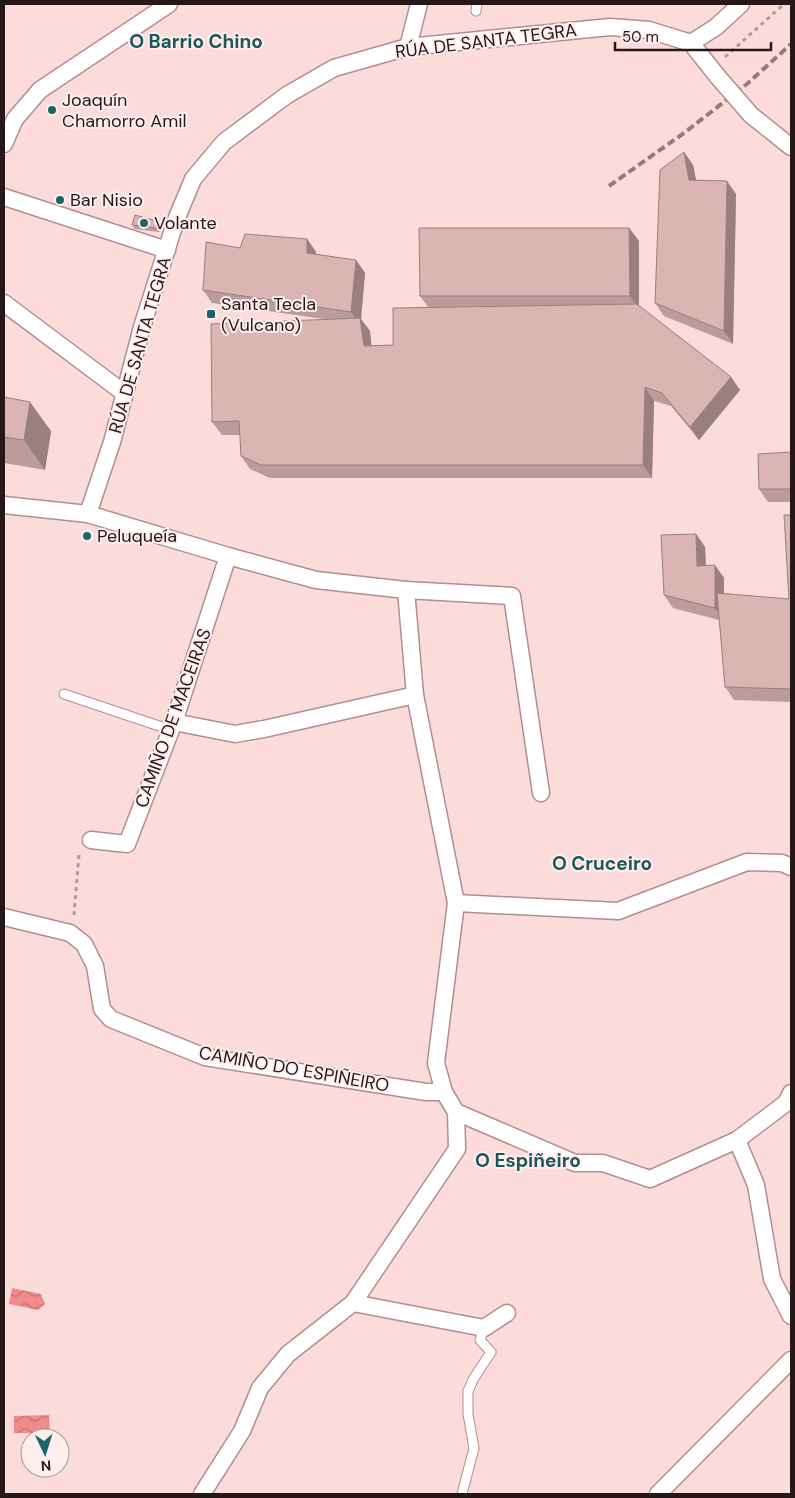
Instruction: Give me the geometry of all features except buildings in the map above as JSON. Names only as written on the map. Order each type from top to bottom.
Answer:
[{"type":"street","points":[[4,144],[15,119],[40,90],[169,4]]},
{"type":"street","points":[[408,47],[419,4]]},
{"type":"street","points":[[741,4],[716,27],[691,43],[719,69],[751,114],[791,148]]},
{"type":"street","name":"RÚA DE SANTA TEGRA","points":[[88,514],[112,442],[124,393],[176,220],[193,179],[224,142],[287,95],[334,68],[408,47],[610,27],[649,30],[691,43]]},
{"type":"street","points":[[4,197],[167,250]]},
{"type":"street","points":[[4,303],[124,393]]},
{"type":"street","points":[[4,505],[88,514],[316,580],[406,590],[512,596],[541,793]]},
{"type":"street","name":"CAMIÑO DE MACEIRAS","points":[[91,840],[127,844],[173,726],[228,556]]},
{"type":"street","points":[[202,1494],[242,1432],[260,1388],[288,1354],[353,1303],[457,1149],[456,1112],[444,1092],[436,1063],[456,903],[414,696],[406,590]]},
{"type":"street","points":[[173,726],[236,734],[414,696]]},
{"type":"street","points":[[456,903],[618,911],[747,862],[782,863],[791,867]]},
{"type":"street","points":[[4,917],[70,933]]},
{"type":"street","name":"CAMIÑO DO ESPIÑEIRO","points":[[70,933],[84,944],[95,966],[102,1009],[111,1019],[205,1057],[426,1092],[444,1092]]},
{"type":"street","points":[[456,1112],[575,1164],[603,1163],[650,1179],[737,1140],[786,1103],[791,1093]]},
{"type":"street","points":[[737,1140],[756,1185],[772,1278],[791,1316]]},
{"type":"street","points":[[353,1303],[484,1328],[506,1314]]},
{"type":"street","points":[[658,1494],[791,1360]]},
{"type":"lane","points":[[64,694],[173,726]]},
{"type":"lane","points":[[462,1494],[474,1448],[468,1414],[468,1391],[491,1352],[480,1340],[484,1328]]},
{"type":"path","points":[[719,69],[784,4]]},
{"type":"path","points":[[70,933],[74,918],[80,850],[91,840]]},
{"type":"water","points":[[12,1288],[41,1294],[45,1304],[38,1310],[9,1304]]},
{"type":"water","points":[[49,1415],[50,1428],[20,1428],[20,1433],[14,1433],[14,1416]]},
{"type":"railway","points":[[609,186],[684,133],[747,84],[791,44]]},
{"type":"place","name":"Joaquín Chamorro Amil","points":[[52,110]]},
{"type":"place","name":"Bar Nisio","points":[[60,200]]},
{"type":"place","name":"Volante","points":[[144,223]]},
{"type":"place","name":"Santa Tecla (Vulcano)","points":[[211,314]]},
{"type":"place","name":"Peluqueía","points":[[87,536]]},
{"type":"district","name":"O Barrio Chino","points":[[196,41]]},
{"type":"district","name":"O Cruceiro","points":[[602,863]]},
{"type":"district","name":"O Espiñeiro","points":[[528,1160]]}]
